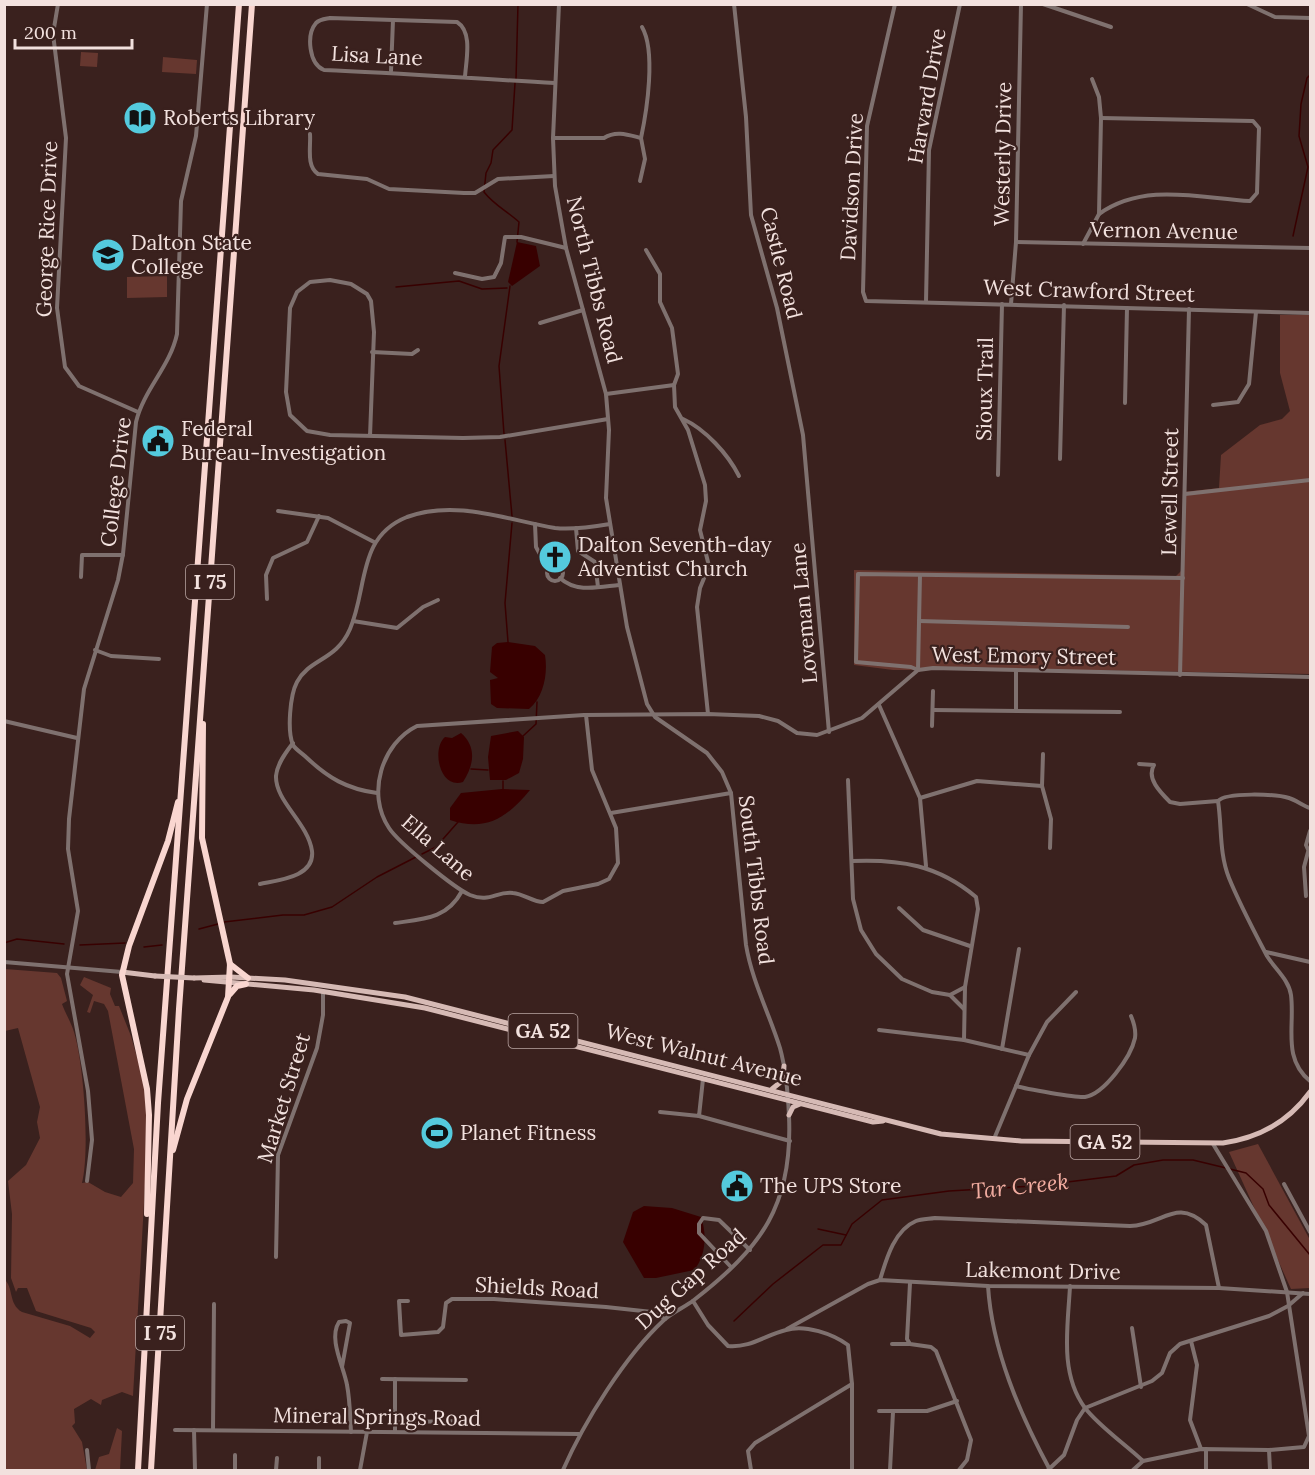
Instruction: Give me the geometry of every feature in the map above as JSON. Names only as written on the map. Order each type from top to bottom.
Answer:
[{"type":"highway","name":"I 75","points":[[138,1470],[149,1248],[239,4]]},
{"type":"highway","name":"I 75","points":[[152,1470],[169,1160],[252,4]]},
{"type":"highway","points":[[169,1160],[187,1099],[228,997],[230,980],[230,964],[202,838],[201,699]]},
{"type":"highway","points":[[149,1248],[147,1089],[123,992],[122,972],[129,946],[168,841],[181,793]]},
{"type":"highway","points":[[228,997],[237,986],[247,981],[230,964]]},
{"type":"main road","name":"West Walnut Avenue","points":[[122,972],[155,976],[324,984],[437,1004],[772,1089],[875,1116],[885,1121],[941,1134],[994,1140],[1214,1144],[1243,1139],[1268,1129],[1287,1117],[1311,1092]]},
{"type":"main road","name":"West Walnut Avenue","points":[[247,981],[323,991],[437,1011],[873,1122],[885,1121]]},
{"type":"main road","points":[[772,1089],[781,1082],[784,1066]]},
{"type":"main road","points":[[789,1114],[793,1107],[801,1104]]},
{"type":"street","name":"George Rice Drive","points":[[58,4],[53,34],[66,138],[57,308],[63,358],[65,367],[79,386],[138,411]]},
{"type":"street","name":"College Drive","points":[[87,1181],[92,1140],[88,1091],[67,983],[67,967],[78,911],[68,842],[77,738],[84,689],[118,579],[123,555],[138,411],[167,364],[177,334],[181,201],[196,136],[207,4]]},
{"type":"street","name":"North Tibbs Road","points":[[559,4],[553,138],[554,176],[566,248],[606,394],[608,419]]},
{"type":"street","name":"Castle Road","points":[[734,4],[746,117],[751,215],[794,380],[803,435],[808,491]]},
{"type":"street","name":"Davidson Drive","points":[[866,301],[863,292],[867,126],[895,4]]},
{"type":"street","name":"Harvard Drive","points":[[926,302],[929,150],[960,4]]},
{"type":"street","name":"Westerly Drive","points":[[1011,304],[1016,242],[1022,4]]},
{"type":"street","points":[[1043,4],[1111,27]]},
{"type":"street","points":[[1247,4],[1275,18],[1311,18]]},
{"type":"street","name":"Lisa Lane","points":[[465,76],[466,35],[463,26],[451,21],[321,20],[313,30],[311,50],[315,65],[324,70],[391,71],[503,81],[555,83]]},
{"type":"street","points":[[391,71],[393,20]]},
{"type":"street","points":[[640,181],[645,159],[641,138],[646,108],[649,50],[649,38],[642,27]]},
{"type":"street","points":[[1092,80],[1099,97],[1101,118],[1099,214]]},
{"type":"street","points":[[1083,244],[1099,214],[1115,202],[1139,196],[1176,193],[1251,201],[1257,193],[1259,128],[1253,121],[1101,118]]},
{"type":"street","points":[[310,134],[312,170],[318,174],[367,179],[389,189],[474,193],[498,179],[554,176]]},
{"type":"street","points":[[553,138],[604,138],[610,134],[620,134],[641,138]]},
{"type":"street","points":[[454,273],[482,279],[494,277],[501,263],[505,237],[522,237],[566,248]]},
{"type":"street","name":"Vernon Avenue","points":[[1016,242],[1311,248]]},
{"type":"street","points":[[646,250],[660,274],[660,302],[672,328],[678,374],[674,385],[675,407],[682,418],[705,485],[706,501],[700,530],[709,566],[700,588],[697,607],[708,714]]},
{"type":"street","points":[[370,436],[374,313],[367,294],[351,284],[330,280],[310,282],[297,292],[290,308],[286,392],[290,415],[307,431],[315,434],[370,436],[501,437],[608,419]]},
{"type":"street","name":"West Crawford Street","points":[[866,301],[1311,313]]},
{"type":"street","name":"Sioux Trail","points":[[998,475],[1002,304]]},
{"type":"street","points":[[1060,459],[1064,305]]},
{"type":"street","points":[[1125,403],[1127,308]]},
{"type":"street","name":"Lewell Street","points":[[1180,675],[1189,309]]},
{"type":"street","points":[[540,323],[584,310]]},
{"type":"street","points":[[1213,405],[1238,402],[1249,384],[1256,312]]},
{"type":"street","points":[[372,352],[412,354],[418,350]]},
{"type":"street","points":[[606,394],[674,385]]},
{"type":"street","points":[[682,418],[726,455],[739,476]]},
{"type":"street","name":"South Tibbs Road","points":[[608,419],[606,483],[610,524],[619,585],[639,681],[647,704],[655,717],[707,753],[722,771],[731,793],[749,964],[784,1066],[787,1093]]},
{"type":"street","points":[[1185,494],[1311,480]]},
{"type":"street","name":"Loveman Lane","points":[[808,491],[829,732]]},
{"type":"street","points":[[378,793],[359,791],[340,784],[322,773],[293,742],[290,711],[296,683],[312,666],[329,657],[340,647],[353,621],[367,559],[374,542],[390,527],[408,517],[438,511],[466,510],[535,524],[576,528],[610,524]]},
{"type":"street","points":[[278,511],[319,516],[346,526],[374,542]]},
{"type":"street","points":[[267,599],[266,575],[273,558],[307,542],[319,516]]},
{"type":"street","points":[[535,524],[536,547],[548,569],[549,578],[553,580],[560,578]]},
{"type":"street","points":[[576,528],[578,551],[595,562],[598,587]]},
{"type":"street","points":[[81,577],[82,555],[123,555]]},
{"type":"street","points":[[548,569],[552,566],[560,567],[562,574],[560,578]]},
{"type":"street","points":[[920,575],[918,670],[911,667],[856,662],[858,574],[1183,578]]},
{"type":"street","points":[[560,578],[568,586],[619,585]]},
{"type":"street","points":[[353,621],[397,628],[423,607],[438,600]]},
{"type":"street","points":[[919,621],[1128,627]]},
{"type":"street","points":[[95,650],[111,656],[159,659]]},
{"type":"street","name":"West Emory Street","points":[[655,717],[708,714],[759,716],[778,721],[797,733],[805,735],[829,732],[862,718],[918,670],[1311,677]]},
{"type":"street","points":[[1016,671],[1016,711]]},
{"type":"street","name":"West Emory Street","points":[[932,726],[933,691]]},
{"type":"street","points":[[879,705],[920,798],[926,866]]},
{"type":"street","points":[[933,710],[1120,712]]},
{"type":"street","name":"Ella Lane","points":[[586,715],[592,770],[616,828],[618,863],[609,879],[598,884],[563,891],[543,902],[514,893],[486,899],[462,891],[389,828],[378,793],[383,765],[392,746],[406,731],[417,726],[586,715],[655,717]]},
{"type":"street","points":[[4,721],[77,738]]},
{"type":"street","points":[[260,884],[283,879],[308,869],[312,862],[307,833],[278,789],[276,776],[283,755],[293,742]]},
{"type":"street","points":[[1043,754],[1042,786],[1051,819],[1050,848]]},
{"type":"street","points":[[1139,764],[1154,765],[1150,771],[1152,777],[1170,802],[1179,804],[1218,801],[1225,796],[1269,795],[1290,798],[1311,808]]},
{"type":"street","points":[[848,780],[847,812],[853,899],[861,930],[876,954],[902,979],[932,992],[950,995],[965,1010]]},
{"type":"street","points":[[920,798],[977,781],[1042,786]]},
{"type":"street","points":[[611,813],[731,793]]},
{"type":"street","points":[[1218,801],[1225,868],[1265,952],[1288,984],[1291,995],[1290,1036],[1293,1058],[1300,1070],[1311,1081]]},
{"type":"street","points":[[1306,896],[1304,867],[1309,853],[1306,845],[1311,831]]},
{"type":"street","points":[[852,861],[871,860],[926,866],[976,897],[978,909],[970,946],[965,987],[964,1040]]},
{"type":"street","points":[[395,923],[423,920],[442,914],[456,903],[462,891]]},
{"type":"street","points":[[899,908],[923,930],[970,946]]},
{"type":"street","points":[[1002,1048],[1019,949]]},
{"type":"street","points":[[1265,952],[1311,962]]},
{"type":"street","points":[[4,962],[122,972]]},
{"type":"street","name":"Market Street","points":[[276,1257],[278,1155],[317,1048],[324,984]]},
{"type":"street","points":[[950,995],[965,987]]},
{"type":"street","points":[[994,1140],[1029,1055],[1047,1022],[1076,992]]},
{"type":"street","points":[[437,1004],[437,1011]]},
{"type":"street","points":[[1016,1086],[1078,1097],[1092,1095],[1110,1080],[1133,1044],[1135,1030],[1131,1016]]},
{"type":"street","points":[[879,1030],[964,1040],[1029,1055]]},
{"type":"street","points":[[699,1116],[703,1079]]},
{"type":"street","name":"Dug Gap Road","points":[[563,1470],[579,1434],[640,1346],[665,1319],[693,1301],[750,1250],[776,1209],[786,1180],[790,1141],[787,1093]]},
{"type":"street","points":[[660,1112],[699,1116],[790,1141]]},
{"type":"street","points":[[1133,1470],[1143,1461],[1203,1449],[1269,1450],[1304,1447],[1309,1436],[1287,1292],[1266,1232],[1214,1144]]},
{"type":"street","points":[[1284,1184],[1311,1232]]},
{"type":"street","points":[[693,1301],[708,1325],[728,1346],[739,1347],[760,1342],[868,1284],[880,1280],[886,1259],[897,1237],[915,1221],[934,1218],[1140,1226],[1155,1222],[1176,1211],[1190,1214],[1206,1225],[1219,1288]]},
{"type":"street","points":[[731,1267],[699,1233],[699,1224],[703,1218],[719,1220],[750,1250]]},
{"type":"street","name":"Lakemont Drive","points":[[880,1280],[988,1286],[1219,1288],[1311,1294]]},
{"type":"street","points":[[910,1283],[907,1339],[910,1344]]},
{"type":"street","points":[[988,1286],[991,1320],[1011,1384],[1049,1470],[1064,1455],[1077,1420],[1085,1408],[1141,1388],[1162,1373],[1174,1348],[1269,1316],[1288,1306],[1304,1293]]},
{"type":"street","points":[[1070,1286],[1068,1367],[1085,1408],[1143,1461]]},
{"type":"street","name":"Shields Road","points":[[408,1300],[399,1301],[401,1335],[438,1332],[443,1327],[446,1303],[452,1299],[494,1299],[606,1307],[652,1312],[665,1319]]},
{"type":"street","points":[[213,1430],[214,1304]]},
{"type":"street","points":[[342,1367],[350,1331],[350,1323],[346,1321],[339,1322],[336,1328],[342,1367],[347,1384],[351,1432]]},
{"type":"street","points":[[1132,1328],[1141,1388]]},
{"type":"street","points":[[787,1329],[814,1330],[848,1345],[852,1384],[852,1470]]},
{"type":"street","points":[[1191,1341],[1197,1365],[1190,1420],[1203,1449],[1206,1470]]},
{"type":"street","points":[[892,1344],[931,1347],[936,1351],[971,1440],[967,1460],[959,1470]]},
{"type":"street","points":[[382,1379],[466,1380]]},
{"type":"street","points":[[395,1379],[395,1432]]},
{"type":"street","points":[[751,1470],[748,1451],[755,1443],[852,1384]]},
{"type":"street","points":[[879,1412],[927,1411],[957,1401]]},
{"type":"street","points":[[890,1470],[893,1412]]},
{"type":"street","points":[[448,1433],[449,1421]]},
{"type":"street","points":[[395,1422],[468,1421]]},
{"type":"street","name":"Mineral Springs Road","points":[[175,1430],[579,1434]]},
{"type":"street","points":[[195,1430],[195,1470]]},
{"type":"street","points":[[360,1470],[367,1432]]},
{"type":"street","points":[[87,1450],[89,1470]]},
{"type":"street","points":[[1269,1450],[1270,1470]]},
{"type":"street","points":[[235,1455],[235,1470]]},
{"type":"street","points":[[276,1470],[277,1458]]},
{"type":"street","points":[[319,1458],[319,1470]]},
{"type":"shaded area","points":[[81,52],[98,53],[97,67],[80,66]]},
{"type":"shaded area","points":[[163,57],[197,60],[196,74],[162,72]]},
{"type":"shaded area","points":[[517,242],[536,246],[540,266],[512,286],[508,282]]},
{"type":"shaded area","points":[[167,276],[167,297],[127,298],[127,277]]},
{"type":"shaded area","points":[[1280,315],[1310,315],[1310,674],[893,670],[854,665],[854,570],[1176,576],[1181,571],[1183,492],[1219,488],[1221,455],[1260,425],[1282,419],[1290,411],[1280,373]]},
{"type":"shaded area","points":[[508,642],[535,646],[545,655],[544,684],[538,698],[529,709],[497,708],[491,704],[490,680],[498,678],[490,672],[492,647],[497,643]]},
{"type":"shaded area","points":[[518,731],[524,737],[523,759],[519,773],[506,780],[490,780],[488,757],[491,736]]},
{"type":"shaded area","points":[[461,733],[470,744],[472,756],[470,769],[463,782],[455,783],[449,780],[440,767],[439,750],[445,737],[452,738]]},
{"type":"shaded area","points":[[502,789],[530,790],[513,808],[495,820],[474,824],[450,820],[450,808],[461,793]]},
{"type":"shaded area","points":[[5,969],[57,973],[61,978],[67,1001],[62,1004],[77,1043],[83,1083],[86,1150],[82,1183],[88,1182],[105,1192],[121,1197],[133,1183],[134,1149],[108,1011],[104,1004],[94,1001],[90,1013],[87,1012],[93,995],[80,985],[84,977],[111,988],[110,994],[115,1006],[119,1006],[131,1036],[145,1086],[148,1133],[133,1396],[122,1392],[102,1400],[101,1405],[91,1399],[74,1409],[75,1423],[72,1426],[82,1442],[87,1470],[5,1470],[4,1279],[9,1286],[15,1305],[22,1312],[70,1326],[90,1338],[95,1332],[91,1328],[36,1311],[27,1288],[18,1288],[16,1292],[11,1278],[12,1214],[8,1181],[26,1165],[40,1138],[37,1122],[40,1107],[18,1028],[5,1031]]},
{"type":"shaded area","points":[[1258,1144],[1310,1240],[1310,1288],[1291,1289],[1229,1152]]},
{"type":"shaded area","points":[[644,1206],[672,1208],[701,1217],[704,1245],[701,1258],[694,1270],[656,1278],[644,1278],[623,1242],[633,1212]]},
{"type":"shaded area","points":[[117,1428],[122,1431],[120,1470],[95,1470],[99,1457],[109,1454]]},
{"type":"waterway","points":[[516,79],[518,4]]},
{"type":"waterway","points":[[1293,236],[1308,167],[1299,136],[1301,104],[1307,78],[1310,75]]},
{"type":"waterway","points":[[515,83],[512,130],[493,150],[491,163],[486,173],[484,192],[519,222],[517,242]]},
{"type":"waterway","points":[[396,287],[459,281],[482,289],[507,288]]},
{"type":"waterway","points":[[504,434],[499,366],[510,286]]},
{"type":"waterway","points":[[505,440],[512,516]]},
{"type":"waterway","points":[[508,642],[505,603],[512,523]]},
{"type":"waterway","points":[[523,736],[536,724],[537,702]]},
{"type":"waterway","points":[[471,769],[488,770]]},
{"type":"waterway","points":[[503,781],[503,789]]},
{"type":"waterway","points":[[422,854],[436,847],[458,822]]},
{"type":"waterway","points":[[224,922],[283,915],[304,915],[332,907],[377,877],[416,857]]},
{"type":"waterway","points":[[199,929],[218,924]]},
{"type":"waterway","points":[[4,943],[17,939],[64,944]]},
{"type":"waterway","points":[[80,945],[125,943]]},
{"type":"waterway","points":[[144,947],[162,945]]},
{"type":"waterway","name":"Tar Creek","points":[[734,1321],[773,1284],[823,1245],[841,1245],[852,1224],[882,1200],[949,1191],[1035,1186],[1116,1176],[1134,1165],[1163,1160],[1193,1160],[1226,1168]]},
{"type":"waterway","name":"Tar Creek","points":[[1230,1169],[1246,1173],[1263,1189],[1269,1205],[1310,1255]]},
{"type":"waterway","points":[[818,1229],[846,1235]]},
{"type":"place","name":"Roberts Library","points":[[140,118]]},
{"type":"place","name":"Dalton State College","points":[[108,255]]},
{"type":"place","name":"Federal Bureau-Investigation","points":[[158,441]]},
{"type":"place","name":"Dalton Seventh-day Adventist Church","points":[[555,557]]},
{"type":"place","name":"Planet Fitness","points":[[437,1133]]},
{"type":"place","name":"The UPS Store","points":[[737,1186]]}]
